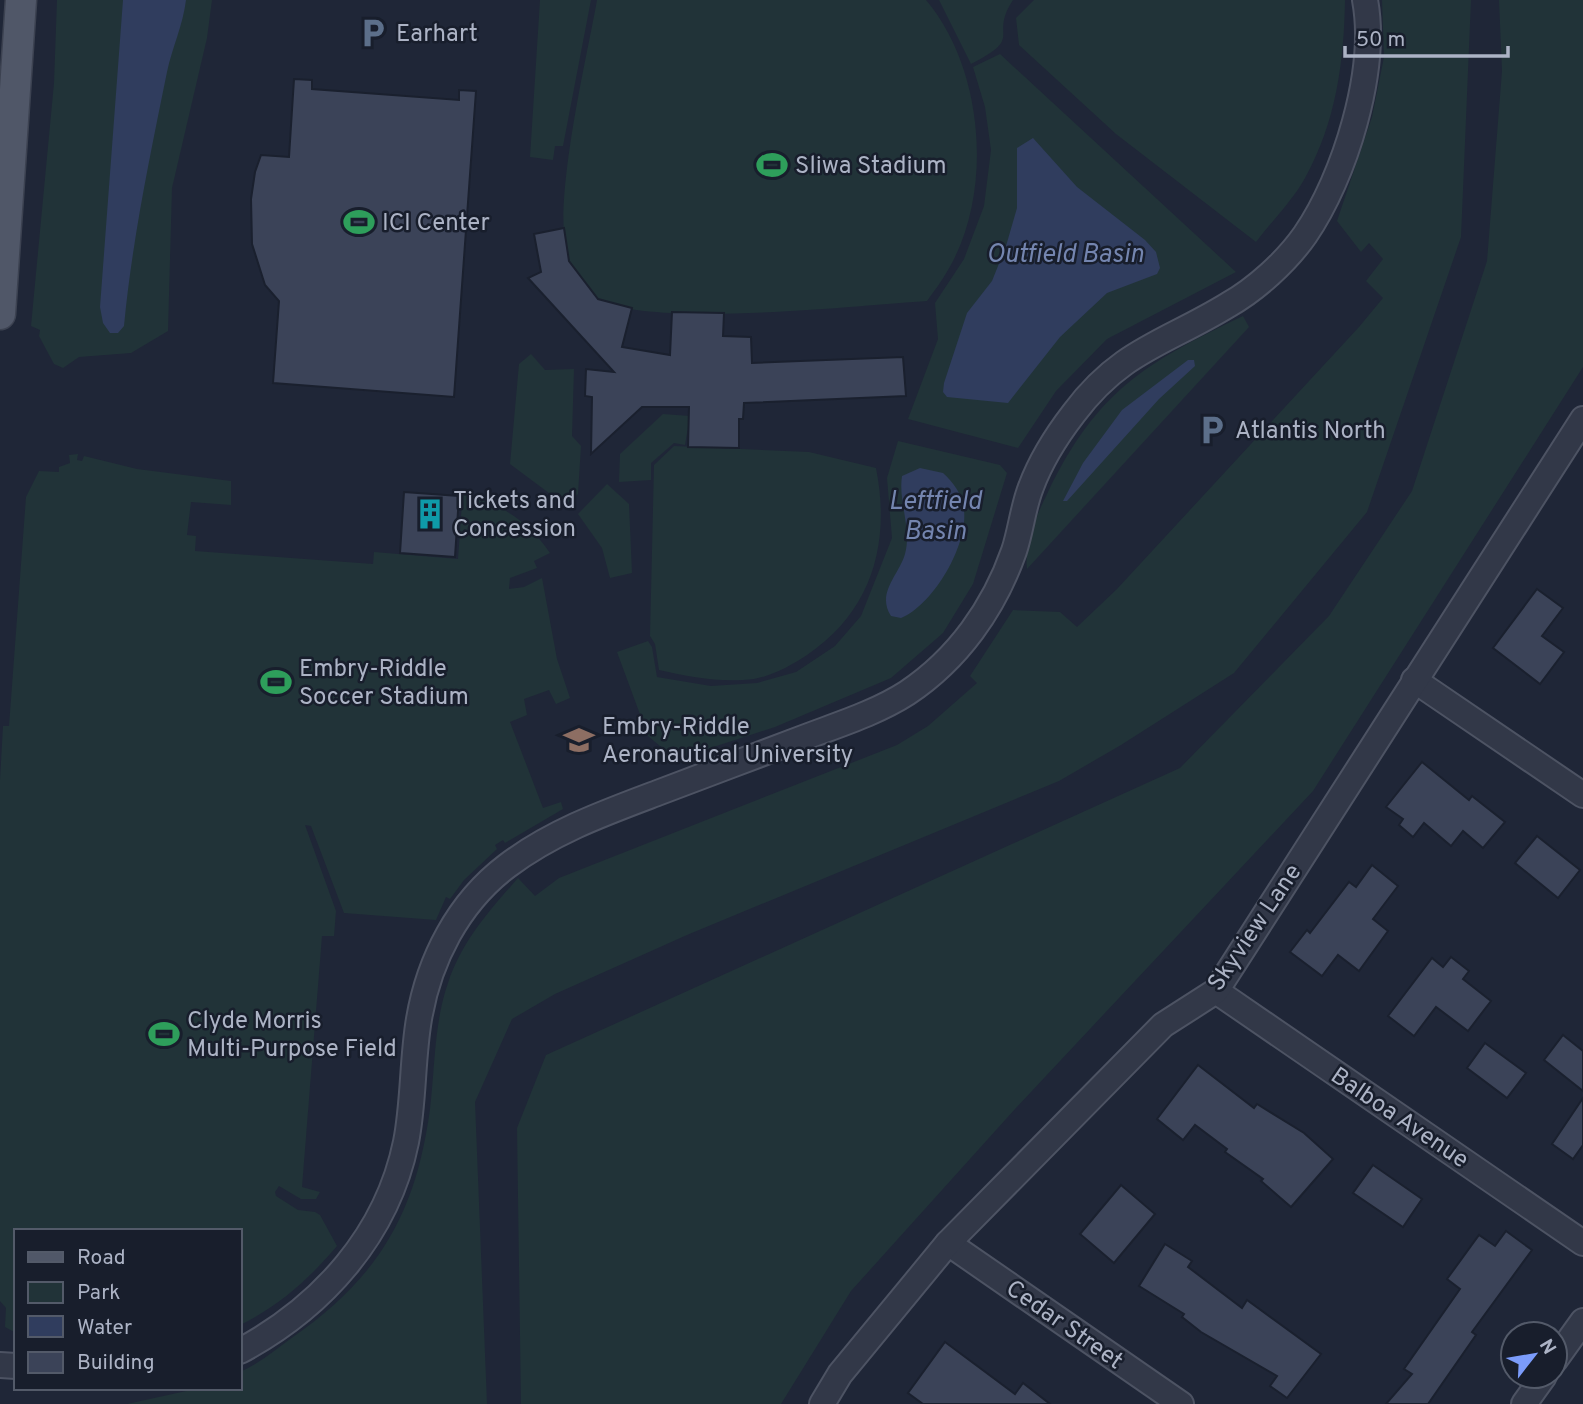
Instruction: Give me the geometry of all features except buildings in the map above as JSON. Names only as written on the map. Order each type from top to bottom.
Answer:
[{"type":"main road","points":[[0,314],[21,0]]},
{"type":"street","points":[[242,1350],[283,1324],[329,1286],[380,1219],[392,1192],[405,1144],[413,1095],[418,1021],[444,940],[461,913],[505,867],[580,822],[849,721],[904,695],[940,668],[972,632],[998,592],[1015,548],[1030,488],[1048,452],[1075,411],[1111,372],[1149,345],[1227,306],[1259,283],[1303,237],[1332,186],[1353,127],[1369,37],[1365,0]]},
{"type":"street","name":"Skyview Lane","points":[[822,1404],[840,1374],[948,1243],[1163,1025],[1216,991],[1413,680],[1583,419]]},
{"type":"street","points":[[1413,680],[1583,795]]},
{"type":"street","name":"Balboa Avenue","points":[[1216,991],[1583,1242]]},
{"type":"street","name":"Cedar Street","points":[[948,1243],[1181,1404]]},
{"type":"street","points":[[1569,1340],[1583,1321]]},
{"type":"green space","points":[[57,0],[212,0],[207,38],[172,188],[168,331],[131,353],[79,357],[63,368],[54,364],[39,336],[40,330],[31,326],[54,83]]},
{"type":"green space","points":[[540,0],[591,0],[563,146],[555,146],[553,160],[530,157]]},
{"type":"green space","name":"Sliwa Stadium","points":[[597,0],[926,0],[945,28],[960,60],[971,95],[977,169],[972,205],[963,239],[946,274],[927,301],[707,314],[662,313],[625,308],[595,296],[570,262],[564,240],[564,210],[572,134]]},
{"type":"green space","points":[[939,0],[1013,0],[1006,13],[1002,41],[997,48],[971,64]]},
{"type":"green space","points":[[1034,0],[1345,0],[1343,46],[1336,91],[1316,157],[1300,186],[1256,242],[1116,134],[1019,45],[1016,18]]},
{"type":"green space","points":[[1382,0],[1471,0],[1461,237],[1367,512],[1234,673],[1059,781],[687,935],[555,994],[512,1019],[475,1102],[487,1404],[127,1404],[191,1390],[242,1390],[242,1371],[267,1356],[323,1314],[349,1291],[370,1266],[388,1240],[415,1180],[424,1146],[437,1029],[448,983],[469,940],[518,878],[535,896],[559,878],[897,745],[928,726],[977,683],[970,676],[1013,610],[1060,612],[1077,627],[1117,589],[1383,298],[1366,281],[1383,259],[1369,243],[1361,252],[1337,221],[1372,117],[1384,57]]},
{"type":"green space","points":[[1499,0],[1583,0],[1583,367],[1313,791],[1015,1109],[851,1291],[781,1404],[521,1404],[517,1128],[546,1055],[1180,768],[1329,616],[1412,491],[1487,261],[1502,71]]},
{"type":"green space","points":[[1000,54],[1236,272],[1107,339],[1056,391],[1018,448],[908,419],[938,339],[935,303],[964,259],[984,206],[991,150],[985,107],[973,67]]},
{"type":"green space","points":[[1243,316],[1249,327],[1027,569],[1029,539],[1044,501],[1066,457],[1105,404],[1151,366]]},
{"type":"green space","points":[[531,354],[545,370],[574,369],[572,436],[581,446],[578,494],[565,505],[510,464],[519,364]]},
{"type":"green space","points":[[663,414],[690,416],[685,445],[674,443],[651,463],[651,480],[619,482],[620,454]]},
{"type":"green space","points":[[898,441],[1000,465],[1007,473],[973,584],[943,633],[891,678],[775,727],[686,756],[666,751],[648,736],[617,652],[648,641],[652,647],[657,677],[711,686],[757,683],[796,672],[835,646],[861,616],[892,538],[887,478]]},
{"type":"green space","points":[[674,446],[809,452],[876,468],[881,523],[872,573],[847,618],[807,655],[782,670],[754,679],[718,680],[659,670],[655,644],[650,636],[654,465]]},
{"type":"green space","points":[[78,454],[77,460],[82,461],[84,456],[137,469],[231,481],[231,505],[191,502],[187,535],[196,536],[195,551],[373,564],[374,552],[458,559],[462,503],[459,503],[459,496],[454,495],[454,492],[483,500],[508,512],[531,530],[550,553],[534,561],[537,568],[510,578],[509,589],[524,587],[542,578],[557,659],[570,698],[556,704],[549,690],[524,699],[527,715],[510,722],[543,808],[561,802],[563,809],[505,843],[503,840],[495,845],[497,849],[464,880],[450,899],[446,897],[436,920],[344,913],[311,826],[305,825],[336,911],[334,936],[322,936],[302,1187],[320,1192],[316,1199],[301,1199],[279,1186],[275,1192],[276,1196],[298,1210],[320,1215],[337,1246],[293,1291],[242,1324],[242,1229],[14,1229],[14,1332],[5,1327],[6,1308],[0,1301],[0,780],[3,726],[9,726],[26,497],[39,471],[59,472],[59,467],[70,463],[69,455]]},
{"type":"green space","points":[[607,484],[629,504],[632,573],[610,578],[602,548],[578,514]]},
{"type":"water","points":[[123,0],[186,0],[167,72],[148,167],[124,326],[118,333],[110,333],[103,323],[100,307]]},
{"type":"water","name":"Outfield Basin","points":[[1033,138],[1077,187],[1145,240],[1156,252],[1160,268],[1157,274],[1107,293],[1060,337],[1008,403],[947,397],[943,392],[944,383],[967,313],[992,281],[1017,208],[1017,148]]},
{"type":"water","points":[[1188,360],[1194,360],[1195,366],[1159,399],[1067,501],[1063,501],[1083,463],[1122,410]]},
{"type":"water","name":"Leftfield Basin","points":[[920,468],[943,473],[954,485],[963,504],[964,524],[955,556],[936,587],[913,611],[901,618],[891,616],[887,608],[887,592],[902,562],[907,544],[902,476]]},
{"type":"place","name":"Earhart","points":[[373,33]]},
{"type":"place","name":"Sliwa Stadium","points":[[772,165]]},
{"type":"place","name":"ICI Center","points":[[359,222]]},
{"type":"place","name":"Atlantis North","points":[[1212,430]]},
{"type":"place","name":"Tickets and Concession","points":[[430,514]]},
{"type":"place","name":"Embry-Riddle Soccer Stadium","points":[[276,682]]},
{"type":"place","name":"Embry-Riddle Aeronautical University","points":[[579,740]]},
{"type":"place","name":"Clyde Morris Multi-Purpose Field","points":[[164,1034]]}]
